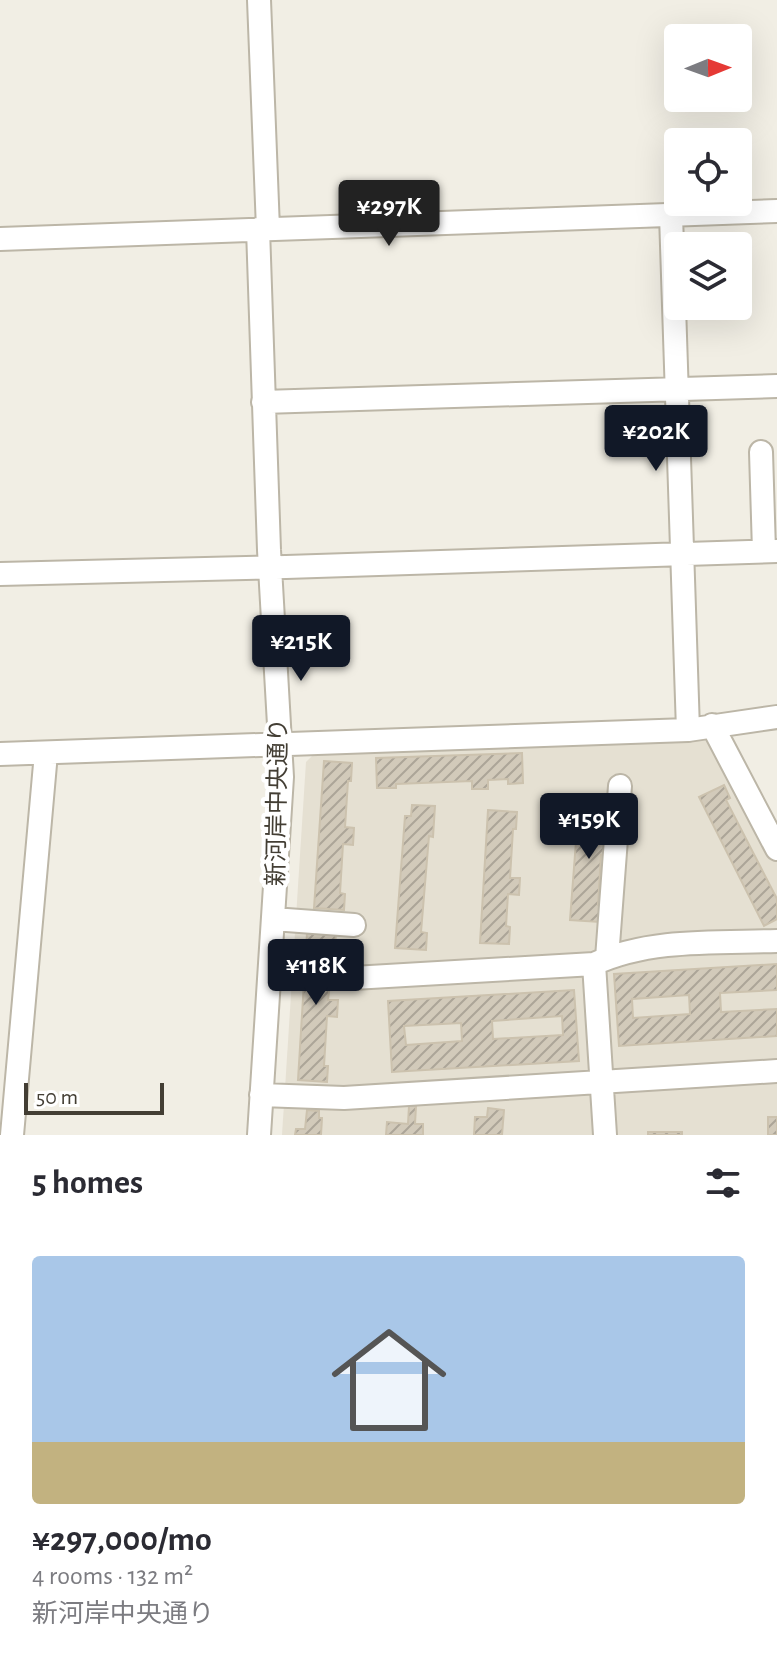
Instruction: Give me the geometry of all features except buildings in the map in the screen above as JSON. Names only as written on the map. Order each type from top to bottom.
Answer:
[{"type":"street","name":"新河岸中央通り","points":[[259,0],[263,402],[282,777],[259,1135]]},
{"type":"street","points":[[752,212],[777,211]]},
{"type":"street","points":[[0,239],[664,215]]},
{"type":"street","points":[[671,216],[688,730]]},
{"type":"street","points":[[263,402],[777,386]]},
{"type":"street","points":[[0,574],[771,551],[769,478],[761,452]]},
{"type":"street","points":[[0,754],[688,730],[777,717]]},
{"type":"street","points":[[712,725],[777,849]]},
{"type":"street","points":[[12,1135],[46,753]]},
{"type":"street","points":[[605,1135],[601,1083],[601,961],[620,786]]},
{"type":"street","points":[[273,919],[354,925]]},
{"type":"street","points":[[353,978],[601,961],[655,945],[777,941]]},
{"type":"street","points":[[261,1095],[344,1098],[777,1071]]},
{"type":"shaded area","points":[[703,737],[717,746],[777,860],[777,1135],[282,1135],[306,762],[318,750]]}]
